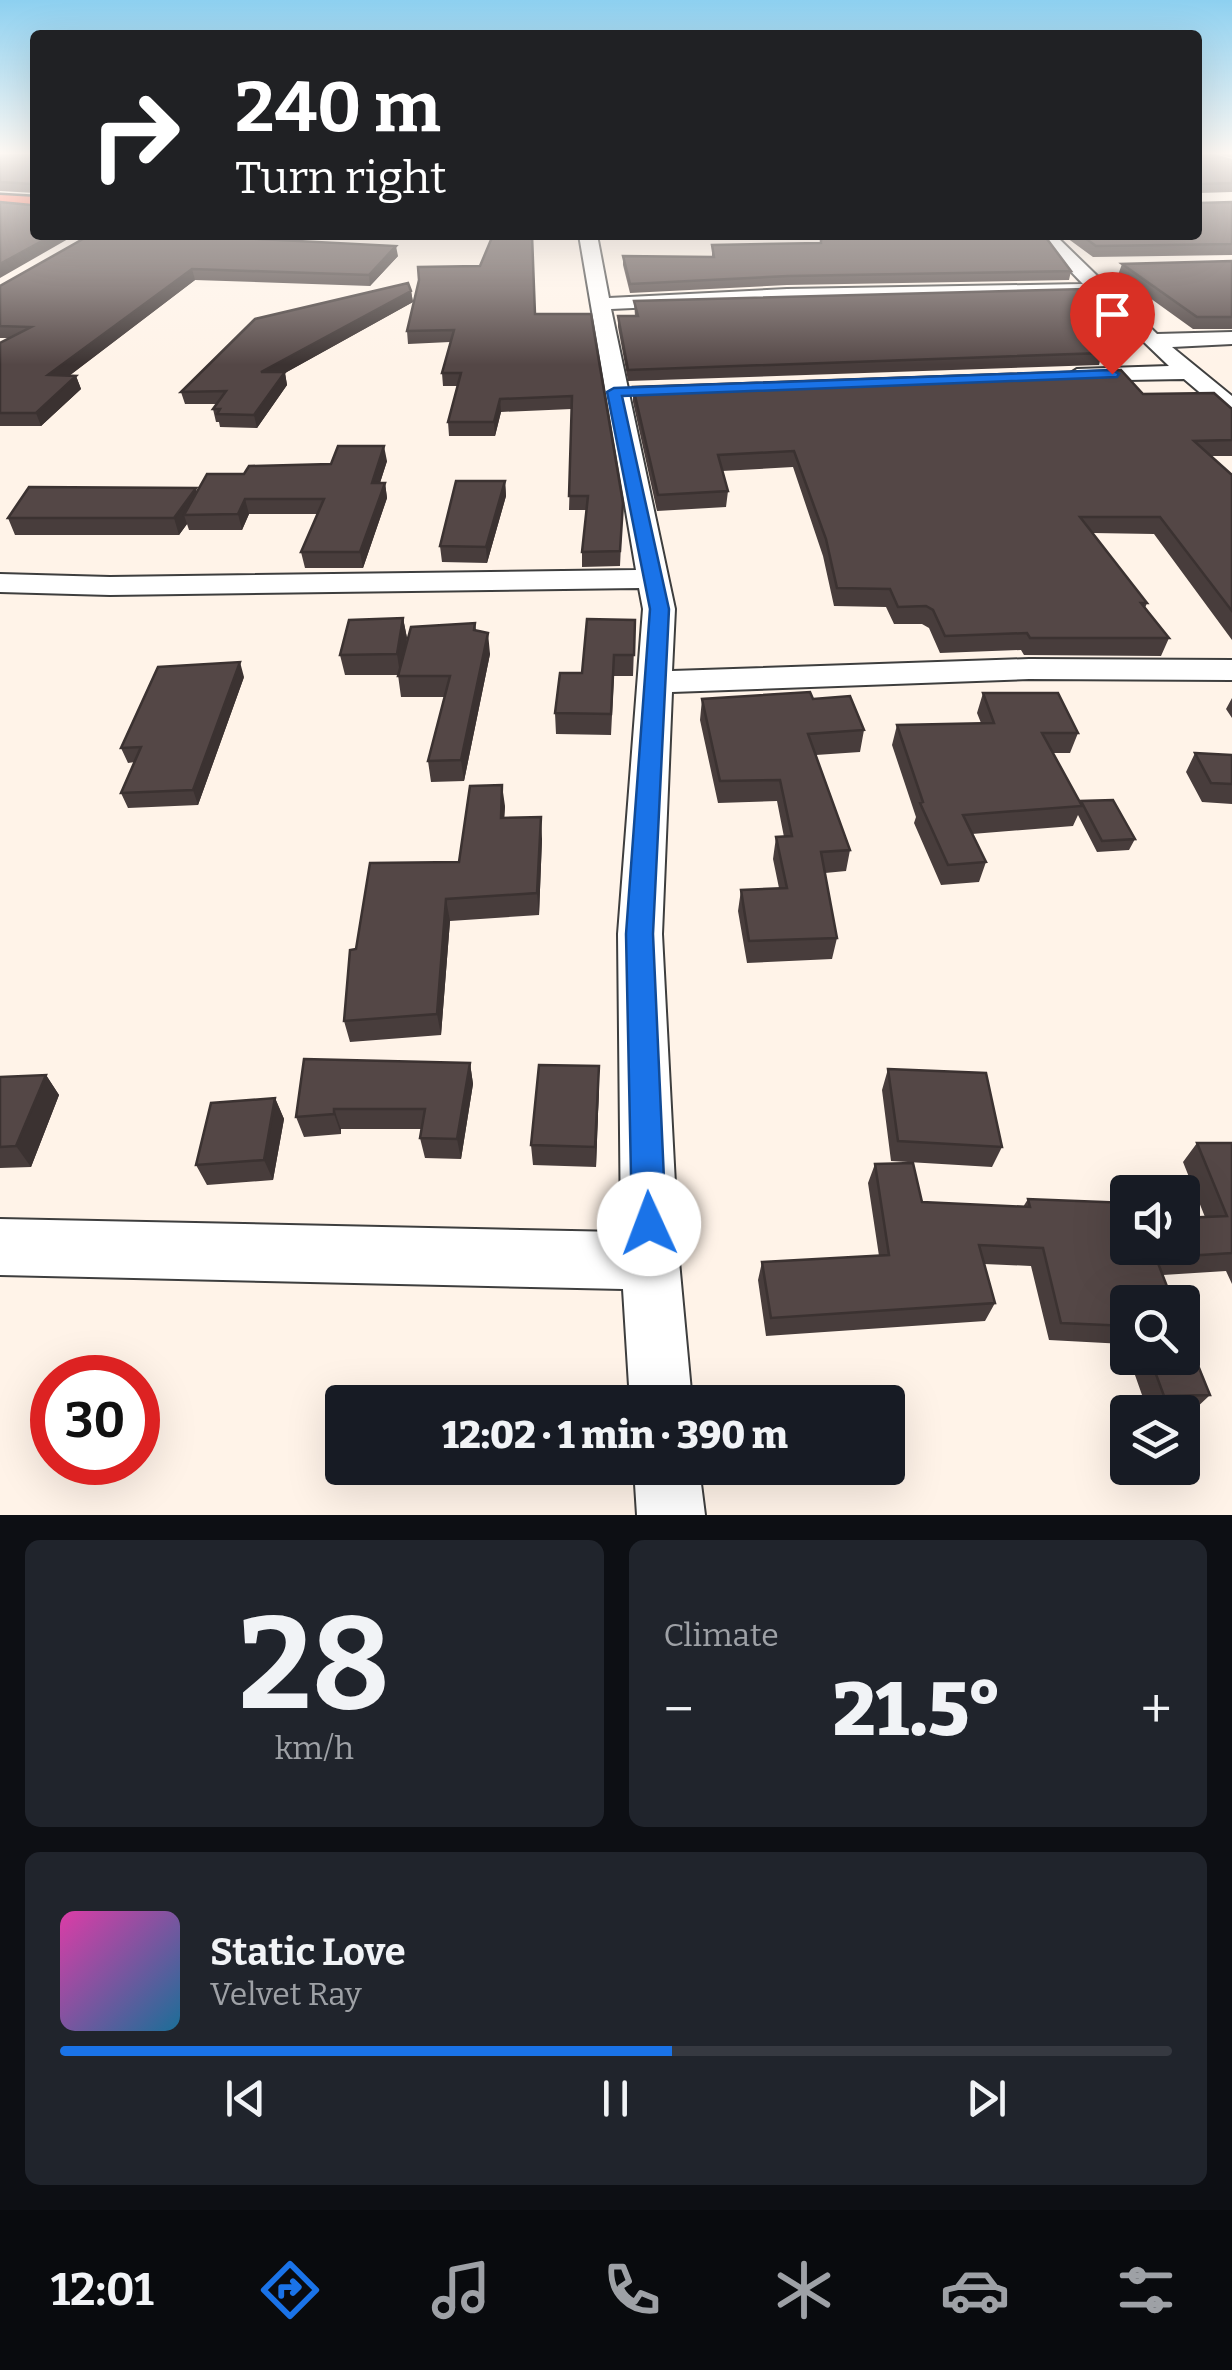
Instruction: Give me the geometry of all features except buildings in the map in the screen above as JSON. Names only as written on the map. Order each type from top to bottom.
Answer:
[{"type":"street","points":[[589,240],[624,392],[659,609],[640,934],[650,1260],[661,1385]]},
{"type":"street","points":[[1052,240],[1089,267],[1102,289],[1152,341],[1232,408]]},
{"type":"street","points":[[602,304],[788,295],[1102,289]]},
{"type":"street","points":[[1152,341],[1232,338]]},
{"type":"street","points":[[1050,377],[1189,372]]},
{"type":"street","points":[[0,582],[110,586],[654,579]]},
{"type":"street","points":[[655,682],[1029,669],[1232,670]]},
{"type":"street","points":[[0,1247],[650,1260]]},
{"type":"street","points":[[668,1485],[671,1515]]},
{"type":"route","points":[[649,1224],[640,934],[659,609],[614,392],[1112,374]]}]
